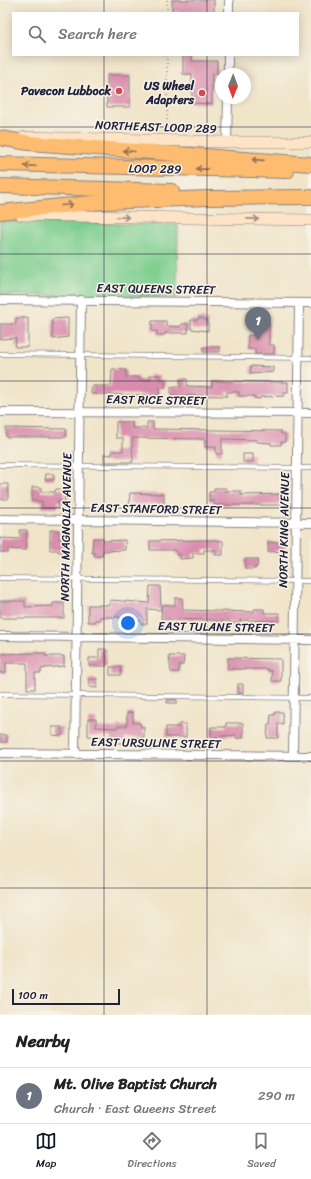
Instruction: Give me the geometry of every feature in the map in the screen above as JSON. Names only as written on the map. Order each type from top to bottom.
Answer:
[{"type":"highway","points":[[0,137],[29,143],[311,164]]},
{"type":"highway","name":"LOOP 289","points":[[0,164],[311,171]]},
{"type":"highway","name":"LOOP 289","points":[[0,186],[62,189],[311,193]]},
{"type":"highway","points":[[0,213],[110,202],[209,198],[311,197]]},
{"type":"main road","name":"NORTHEAST LOOP 289","points":[[0,137],[227,142],[311,142]]},
{"type":"main road","points":[[0,213],[311,220]]},
{"type":"street","points":[[229,0],[229,12]]},
{"type":"street","points":[[228,56],[228,68]]},
{"type":"street","points":[[227,142],[228,104]]},
{"type":"street","name":"EAST QUEENS STREET","points":[[0,300],[311,303]]},
{"type":"street","name":"NORTH MAGNOLIA AVENUE","points":[[75,754],[80,300]]},
{"type":"street","name":"NORTH KING AVENUE","points":[[293,756],[299,303]]},
{"type":"street","name":"EAST RICE STREET","points":[[0,412],[79,411],[311,413]]},
{"type":"street","name":"EAST STANFORD STREET","points":[[0,519],[311,523]]},
{"type":"street","name":"EAST TULANE STREET","points":[[0,636],[311,640]]},
{"type":"street","name":"EAST URSULINE STREET","points":[[0,753],[311,756]]},
{"type":"lane","points":[[0,354],[311,358]]},
{"type":"lane","points":[[0,465],[311,468]]},
{"type":"lane","points":[[0,578],[77,580],[311,581]]},
{"type":"lane","points":[[0,694],[311,698]]},
{"type":"path","points":[[167,0],[167,12]]},
{"type":"path","points":[[167,56],[167,140]]},
{"type":"green space","points":[[0,221],[178,225],[177,297],[0,295]]},
{"type":"building","points":[[172,0],[214,0],[214,12],[172,12]]},
{"type":"building","points":[[183,56],[192,56],[192,61],[217,61],[215,74],[212,74],[212,104],[192,103],[192,74],[183,74]]},
{"type":"building","name":"Pavecon Lubbock","points":[[107,75],[130,75],[130,107],[107,107]]},
{"type":"building","points":[[16,318],[28,318],[28,347],[15,347],[16,338],[0,339],[0,324],[16,324]]},
{"type":"building","points":[[68,318],[68,337],[53,339],[52,319]]},
{"type":"building","points":[[198,318],[208,320],[208,331],[191,329],[191,320],[198,320]]},
{"type":"building","points":[[152,321],[166,321],[166,326],[180,327],[182,324],[188,324],[188,333],[165,333],[165,335],[157,335],[157,331],[152,331]]},
{"type":"building","points":[[257,323],[269,323],[269,345],[274,345],[274,354],[255,354],[255,349],[248,349],[248,335],[257,336]]},
{"type":"building","points":[[203,347],[220,347],[220,352],[203,352]]},
{"type":"building","points":[[251,366],[273,367],[273,372],[250,374]]},
{"type":"building","points":[[112,369],[126,370],[126,377],[139,377],[139,380],[150,380],[150,375],[160,375],[160,380],[165,380],[165,388],[159,388],[159,395],[91,394],[92,386],[111,386]]},
{"type":"building","points":[[180,379],[187,379],[187,386],[212,387],[212,381],[288,382],[288,393],[284,393],[284,396],[260,397],[260,399],[254,398],[254,396],[239,396],[239,392],[227,392],[227,396],[171,395],[171,387],[180,387]]},
{"type":"building","points":[[116,422],[132,422],[132,428],[147,428],[147,422],[153,422],[153,429],[281,431],[281,434],[285,434],[285,442],[281,442],[281,445],[271,445],[271,443],[257,442],[257,440],[222,439],[222,454],[216,454],[216,447],[205,447],[205,439],[132,438],[133,462],[104,462],[104,454],[112,455],[112,451],[123,451],[123,438],[116,438]]},
{"type":"building","points":[[6,428],[66,429],[66,437],[6,437]]},
{"type":"building","points":[[243,454],[253,454],[253,462],[243,462]]},
{"type":"building","points":[[46,474],[54,474],[54,480],[45,480]]},
{"type":"building","points":[[0,484],[8,484],[8,499],[0,499]]},
{"type":"building","points":[[32,487],[41,487],[41,492],[55,492],[56,489],[64,489],[65,502],[58,501],[58,508],[42,508],[42,501],[32,501]]},
{"type":"building","points":[[214,488],[226,488],[225,491],[241,491],[241,495],[285,494],[285,505],[214,505],[214,501],[209,501],[209,492],[214,492]]},
{"type":"building","points":[[130,493],[164,494],[164,504],[129,504]]},
{"type":"building","points":[[20,530],[27,530],[26,550],[8,549],[8,553],[0,552],[0,538],[20,539]]},
{"type":"building","points":[[50,530],[59,530],[59,539],[65,539],[65,552],[50,550]]},
{"type":"building","points":[[93,538],[103,538],[103,541],[125,540],[125,550],[103,551],[102,556],[94,556],[95,553],[92,553]]},
{"type":"building","points":[[150,541],[223,541],[223,555],[215,555],[216,550],[204,550],[204,553],[193,553],[193,558],[180,559],[180,554],[176,555],[176,550],[150,550]]},
{"type":"building","points":[[268,542],[284,543],[284,551],[268,552]]},
{"type":"building","points":[[245,559],[258,559],[257,567],[255,567],[255,569],[245,569]]},
{"type":"building","points":[[150,586],[160,586],[161,610],[147,609],[147,624],[141,624],[141,620],[120,620],[120,617],[100,617],[100,620],[88,622],[88,605],[110,605],[110,600],[149,603]]},
{"type":"building","points":[[175,598],[182,598],[183,610],[254,612],[254,609],[264,609],[264,613],[279,613],[279,621],[240,620],[240,623],[230,623],[230,621],[214,620],[161,619],[162,605],[175,605]]},
{"type":"building","points":[[0,601],[25,601],[25,607],[53,606],[53,603],[64,603],[64,618],[0,618]]},
{"type":"building","points":[[99,649],[106,649],[107,666],[89,666],[89,658],[99,658]]},
{"type":"building","points":[[45,653],[45,656],[64,656],[64,666],[45,668],[41,669],[41,673],[35,673],[35,689],[27,689],[27,663],[6,663],[6,673],[0,673],[0,654]]},
{"type":"building","points":[[169,656],[184,656],[183,665],[179,665],[179,672],[171,672]]},
{"type":"building","points":[[228,658],[281,659],[281,681],[272,681],[272,671],[268,671],[268,669],[228,669]]},
{"type":"building","points":[[110,667],[121,667],[121,675],[110,675]]},
{"type":"building","points":[[89,679],[97,679],[97,688],[89,687]]},
{"type":"building","points":[[238,684],[243,684],[243,693],[238,693]]},
{"type":"building","points":[[167,700],[177,700],[177,703],[167,703]]},
{"type":"building","points":[[133,712],[133,723],[140,723],[141,727],[144,727],[144,738],[125,738],[125,743],[111,743],[111,737],[88,736],[88,719],[96,719],[96,727],[117,728],[117,726],[127,726],[127,713]]},
{"type":"building","points":[[275,712],[283,712],[283,724],[278,724],[278,738],[267,738],[268,724],[270,724],[271,715],[275,715]]},
{"type":"building","points":[[226,723],[243,723],[243,738],[236,738],[236,735],[211,737],[211,727],[226,727]]},
{"type":"building","points":[[179,724],[186,724],[186,737],[166,737],[166,727],[179,727]]},
{"type":"building","points":[[52,727],[62,727],[62,736],[52,735]]},
{"type":"building","points":[[0,735],[7,735],[7,742],[0,742]]},
{"type":"place","name":"Pavecon Lubbock","points":[[119,91]]},
{"type":"place","name":"US Wheel Adapters","points":[[202,93]]},
{"type":"place","name":"Mt. Olive Baptist Church","points":[[258,340]]}]
